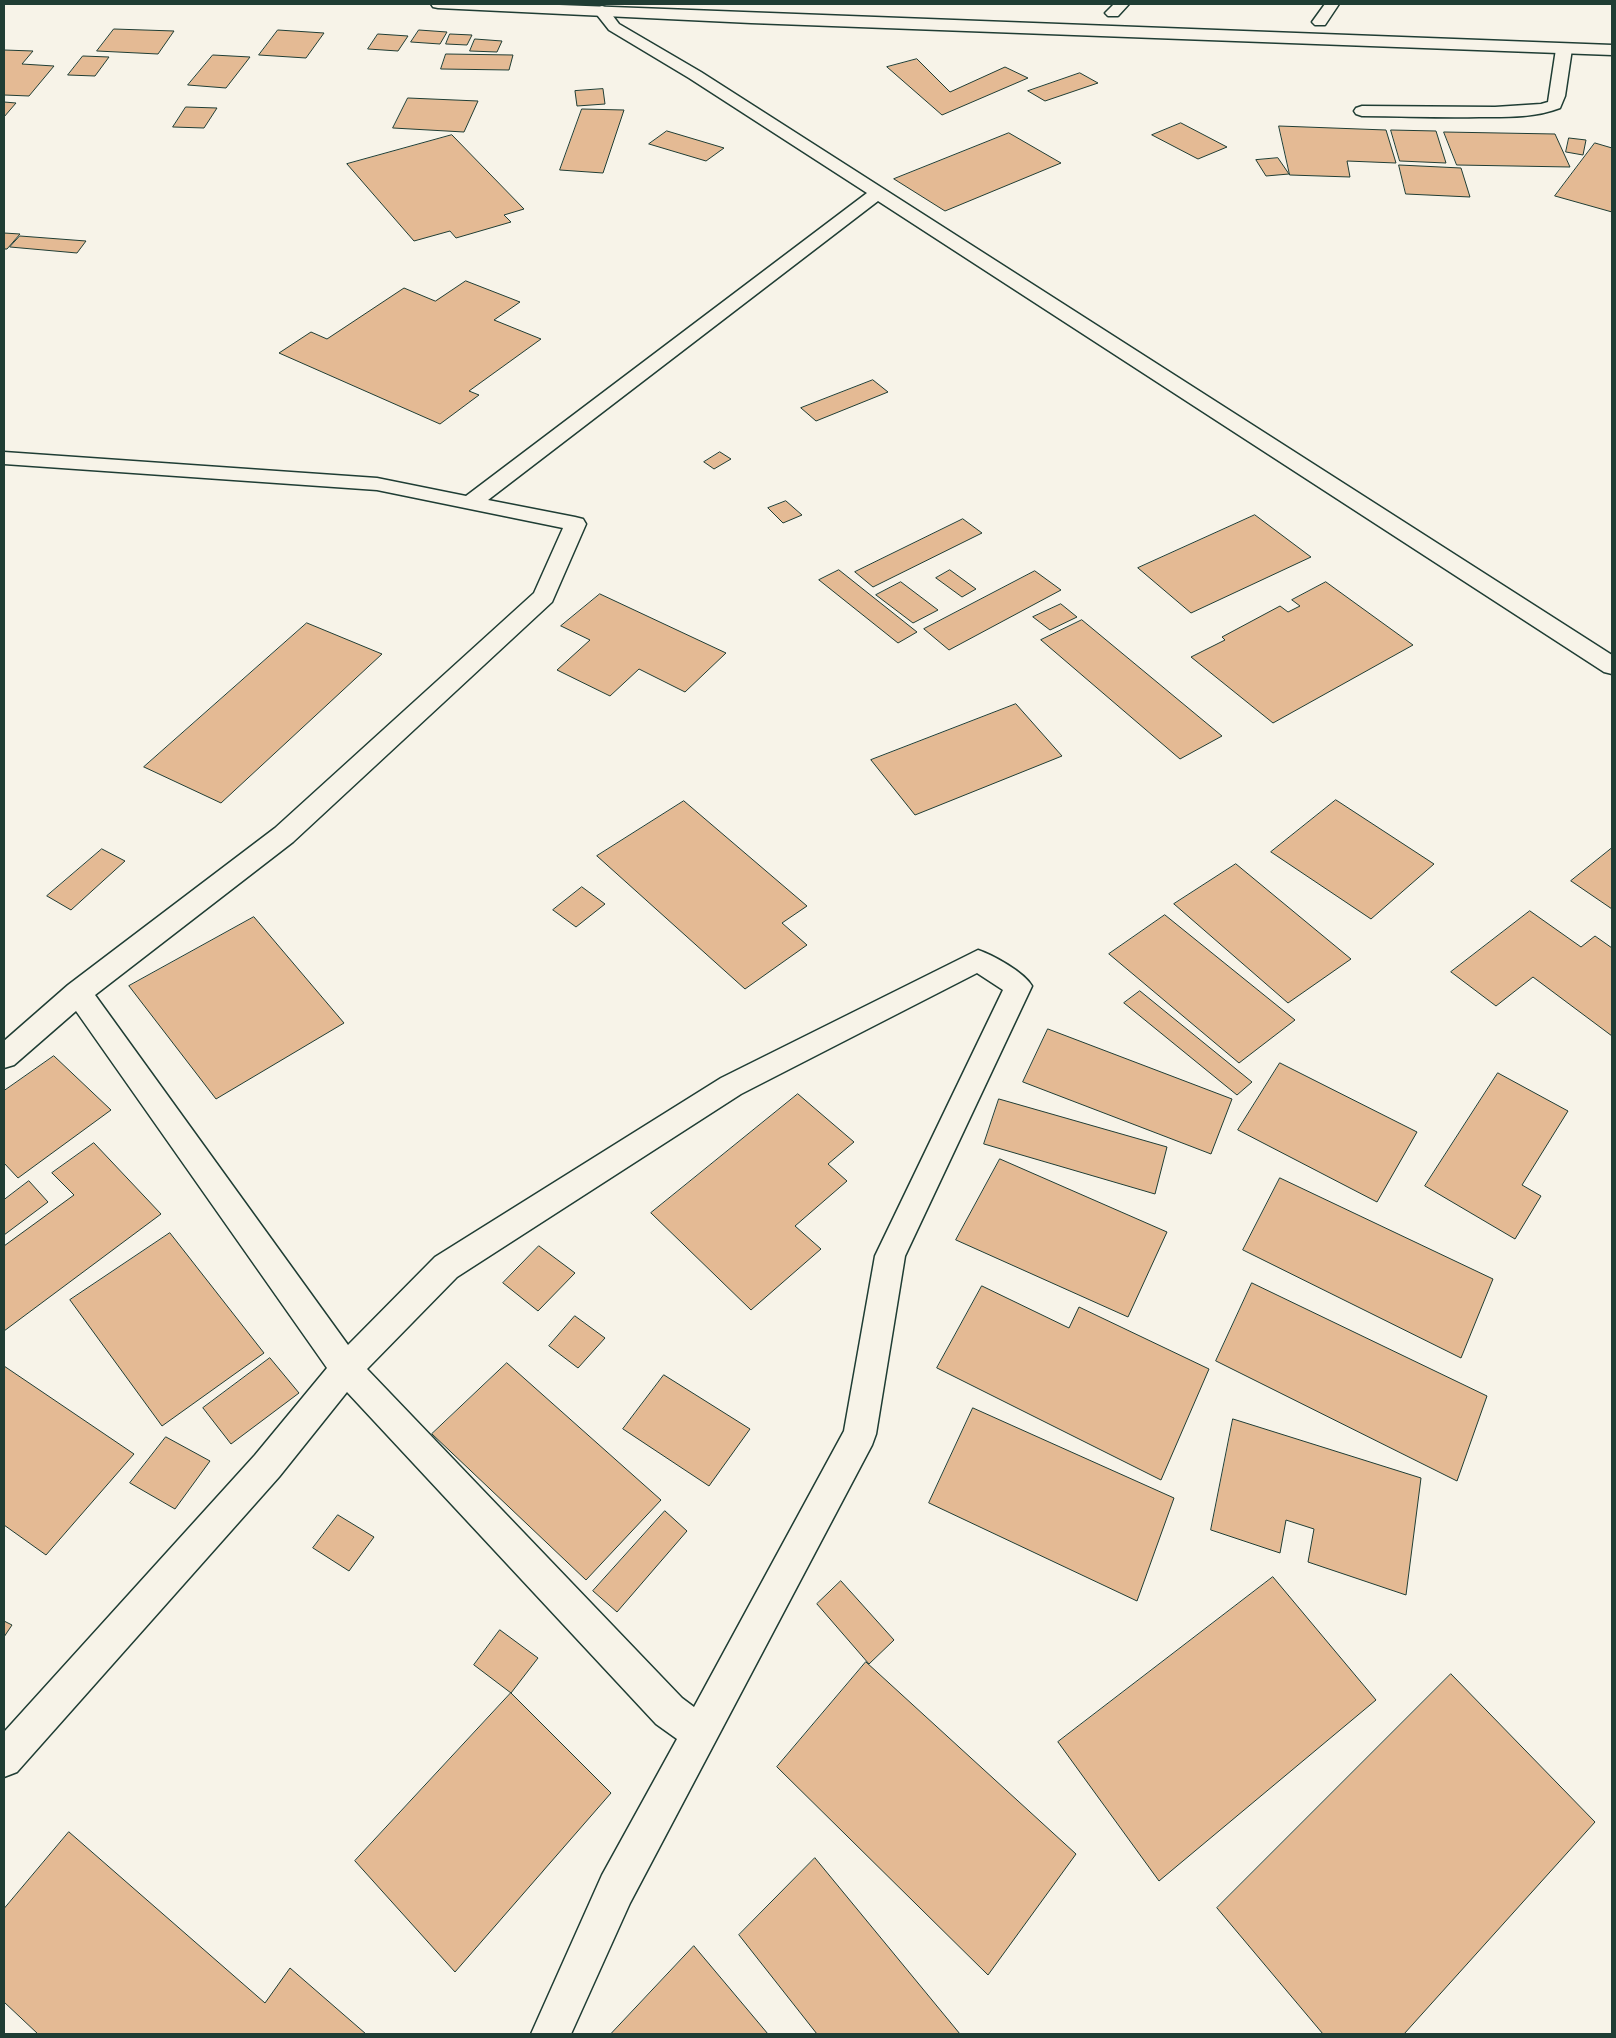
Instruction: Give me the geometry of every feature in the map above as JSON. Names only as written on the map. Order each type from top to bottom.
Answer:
[{"type":"street","points":[[438,4],[1612,50]]},
{"type":"street","points":[[1332,4],[1315,22],[1339,22]]},
{"type":"street","points":[[1094,13],[1122,10]]},
{"type":"street","points":[[602,11],[614,27],[695,75],[1612,666]]},
{"type":"street","points":[[1362,111],[1507,112],[1549,109],[1555,104],[1558,96],[1564,49]]},
{"type":"street","points":[[470,503],[878,193]]},
{"type":"street","points":[[4,458],[377,484],[575,524],[544,597],[284,834],[78,993],[4,1058]]},
{"type":"street","points":[[4,1759],[267,1466],[346,1369],[446,1267],[731,1086],[978,960],[1018,986],[890,1256],[860,1434],[616,1889],[551,2034]]},
{"type":"street","points":[[78,993],[346,1369],[668,1710],[700,1733]]},
{"type":"building","points":[[114,29],[174,31],[158,54],[97,51]]},
{"type":"building","points":[[278,30],[324,33],[306,58],[259,55]]},
{"type":"building","points":[[419,30],[447,32],[440,44],[411,42]]},
{"type":"building","points":[[378,34],[408,36],[398,51],[368,49]]},
{"type":"building","points":[[450,34],[472,35],[467,45],[446,44]]},
{"type":"building","points":[[475,39],[502,41],[497,52],[470,51]]},
{"type":"building","points":[[4,50],[33,51],[22,64],[54,66],[29,96],[4,95]]},
{"type":"building","points":[[446,54],[513,55],[509,70],[441,69]]},
{"type":"building","points":[[213,55],[250,57],[226,88],[188,85]]},
{"type":"building","points":[[83,56],[109,57],[95,76],[68,75]]},
{"type":"building","points":[[917,59],[950,92],[1005,67],[1028,78],[942,115],[887,67]]},
{"type":"building","points":[[1080,73],[1098,83],[1045,101],[1028,91]]},
{"type":"building","points":[[603,89],[605,104],[577,106],[575,91]]},
{"type":"building","points":[[408,98],[478,101],[464,132],[393,128]]},
{"type":"building","points":[[4,102],[16,103],[4,117]]},
{"type":"building","points":[[186,107],[217,108],[204,128],[173,127]]},
{"type":"building","points":[[582,109],[624,110],[603,173],[560,170]]},
{"type":"building","points":[[1181,123],[1227,147],[1198,159],[1152,135]]},
{"type":"building","points":[[1279,126],[1386,130],[1396,163],[1347,161],[1350,177],[1290,175]]},
{"type":"building","points":[[1391,130],[1436,131],[1446,163],[1400,161]]},
{"type":"building","points":[[667,131],[724,148],[706,161],[649,144]]},
{"type":"building","points":[[1444,132],[1555,134],[1570,167],[1457,165]]},
{"type":"building","points":[[1009,133],[1061,163],[945,211],[894,179]]},
{"type":"building","points":[[452,135],[524,209],[504,215],[511,222],[456,238],[450,231],[414,241],[347,164]]},
{"type":"building","points":[[1569,138],[1586,140],[1583,155],[1566,152]]},
{"type":"building","points":[[1595,143],[1612,148],[1612,212],[1555,196]]},
{"type":"building","points":[[1278,158],[1289,174],[1266,176],[1256,160]]},
{"type":"building","points":[[1399,165],[1461,168],[1470,197],[1406,194]]},
{"type":"building","points":[[4,233],[20,234],[7,249],[4,249]]},
{"type":"building","points":[[20,236],[86,241],[77,253],[10,247]]},
{"type":"building","points":[[466,281],[520,302],[494,320],[541,339],[469,391],[479,395],[440,424],[279,353],[311,332],[327,339],[404,288],[435,301]]},
{"type":"building","points":[[873,380],[888,392],[816,421],[801,408]]},
{"type":"building","points":[[720,452],[731,459],[714,469],[704,462]]},
{"type":"building","points":[[786,501],[802,515],[783,523],[768,508]]},
{"type":"building","points":[[1255,515],[1311,557],[1191,613],[1138,568]]},
{"type":"building","points":[[963,519],[982,533],[873,587],[855,572]]},
{"type":"building","points":[[839,570],[917,632],[898,643],[819,580]]},
{"type":"building","points":[[950,570],[976,589],[962,597],[936,578]]},
{"type":"building","points":[[1035,571],[1061,590],[949,650],[924,629]]},
{"type":"building","points":[[901,582],[938,610],[913,623],[876,595]]},
{"type":"building","points":[[1326,582],[1413,645],[1273,723],[1191,657],[1225,640],[1222,637],[1280,606],[1288,612],[1300,606],[1292,600]]},
{"type":"building","points":[[600,594],[726,653],[685,692],[639,669],[610,696],[557,670],[590,640],[561,626]]},
{"type":"building","points":[[1061,604],[1077,617],[1050,630],[1033,617]]},
{"type":"building","points":[[1082,620],[1222,736],[1180,759],[1041,640]]},
{"type":"building","points":[[307,623],[382,654],[221,803],[144,767]]},
{"type":"building","points":[[1016,704],[1062,756],[915,815],[871,760]]},
{"type":"building","points":[[1336,800],[1434,864],[1371,919],[1271,852]]},
{"type":"building","points":[[684,801],[807,906],[782,923],[807,945],[745,989],[597,856]]},
{"type":"building","points":[[1612,848],[1612,909],[1571,881]]},
{"type":"building","points":[[102,849],[125,861],[71,910],[47,896]]},
{"type":"building","points":[[1236,864],[1351,959],[1288,1003],[1174,904]]},
{"type":"building","points":[[582,887],[605,904],[576,927],[553,910]]},
{"type":"building","points":[[1530,911],[1581,947],[1595,936],[1612,948],[1612,1036],[1533,977],[1496,1006],[1451,972]]},
{"type":"building","points":[[1165,915],[1295,1020],[1239,1063],[1109,954]]},
{"type":"building","points":[[254,917],[344,1023],[216,1099],[129,986]]},
{"type":"building","points":[[1140,991],[1252,1082],[1237,1095],[1124,1003]]},
{"type":"building","points":[[1048,1029],[1232,1099],[1211,1154],[1023,1082]]},
{"type":"building","points":[[54,1056],[111,1110],[18,1178],[4,1163],[4,1091]]},
{"type":"building","points":[[1280,1063],[1417,1132],[1377,1202],[1238,1130]]},
{"type":"building","points":[[1498,1073],[1568,1111],[1522,1185],[1541,1196],[1515,1239],[1425,1186]]},
{"type":"building","points":[[798,1094],[854,1142],[828,1164],[847,1181],[795,1226],[821,1249],[751,1310],[651,1213]]},
{"type":"building","points":[[999,1099],[1167,1147],[1155,1194],[984,1144]]},
{"type":"building","points":[[94,1143],[161,1214],[4,1331],[4,1246],[74,1195],[52,1173]]},
{"type":"building","points":[[1000,1159],[1167,1232],[1128,1317],[956,1240]]},
{"type":"building","points":[[1280,1178],[1493,1279],[1461,1358],[1243,1250]]},
{"type":"building","points":[[29,1181],[48,1202],[4,1235],[4,1200]]},
{"type":"building","points":[[170,1233],[264,1353],[162,1426],[70,1300]]},
{"type":"building","points":[[539,1246],[575,1273],[538,1311],[503,1283]]},
{"type":"building","points":[[1252,1283],[1487,1396],[1457,1481],[1216,1361]]},
{"type":"building","points":[[982,1286],[1069,1328],[1079,1307],[1209,1369],[1161,1480],[937,1368]]},
{"type":"building","points":[[575,1316],[605,1338],[578,1368],[549,1346]]},
{"type":"building","points":[[270,1358],[299,1393],[231,1444],[203,1408]]},
{"type":"building","points":[[507,1363],[661,1500],[586,1580],[432,1434]]},
{"type":"building","points":[[4,1366],[134,1454],[46,1555],[4,1525]]},
{"type":"building","points":[[664,1375],[750,1429],[709,1486],[623,1429]]},
{"type":"building","points":[[973,1408],[1174,1498],[1137,1601],[929,1503]]},
{"type":"building","points":[[1233,1419],[1421,1478],[1406,1595],[1308,1562],[1314,1529],[1286,1520],[1280,1553],[1211,1530]]},
{"type":"building","points":[[166,1437],[210,1461],[175,1509],[130,1483]]},
{"type":"building","points":[[665,1511],[687,1531],[617,1612],[593,1591]]},
{"type":"building","points":[[338,1515],[374,1537],[349,1571],[313,1548]]},
{"type":"building","points":[[1273,1577],[1376,1700],[1159,1881],[1058,1742]]},
{"type":"building","points":[[841,1581],[894,1640],[869,1664],[817,1604]]},
{"type":"building","points":[[4,1621],[12,1625],[4,1637]]},
{"type":"building","points":[[500,1630],[538,1658],[511,1693],[474,1665]]},
{"type":"building","points":[[866,1662],[1076,1854],[988,1975],[777,1767]]},
{"type":"building","points":[[1451,1674],[1595,1822],[1404,2034],[1323,2034],[1217,1908]]},
{"type":"building","points":[[511,1693],[611,1793],[455,1972],[355,1861]]},
{"type":"building","points":[[69,1832],[265,2003],[290,1968],[366,2034],[38,2034],[4,2002],[4,1909]]},
{"type":"building","points":[[815,1858],[960,2034],[817,2034],[739,1935]]},
{"type":"building","points":[[694,1946],[768,2034],[611,2034]]}]
